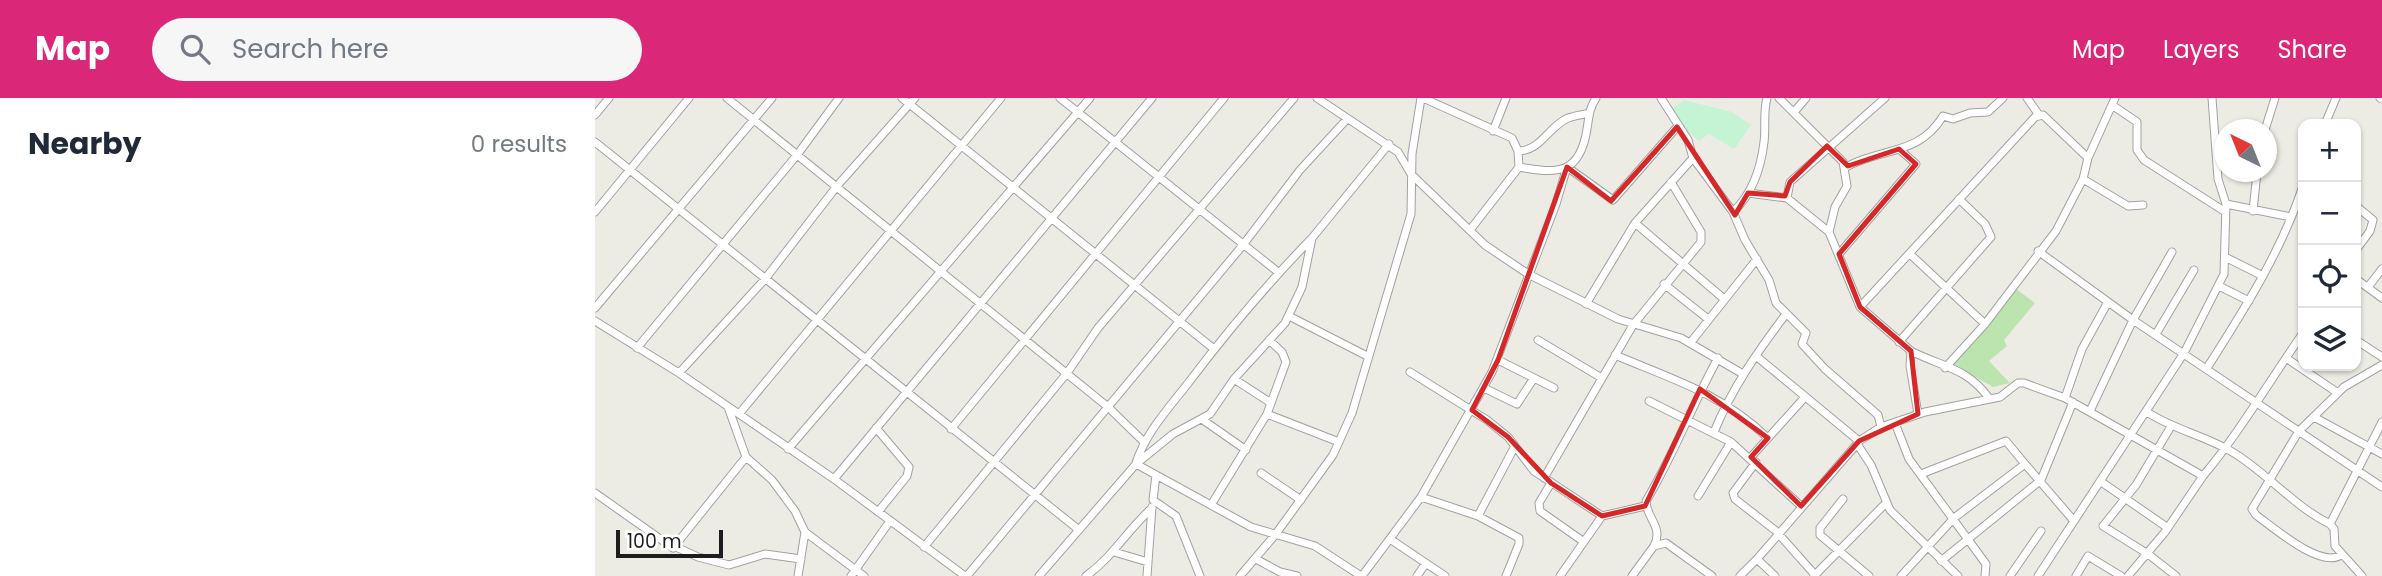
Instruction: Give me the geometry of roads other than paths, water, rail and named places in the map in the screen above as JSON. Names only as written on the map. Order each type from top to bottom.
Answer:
[{"type":"street","points":[[595,116],[610,98]]},
{"type":"street","points":[[595,212],[689,98]]},
{"type":"street","points":[[727,98],[1067,373],[1143,441]]},
{"type":"street","points":[[595,308],[772,98]]},
{"type":"street","points":[[637,348],[721,243],[797,155],[839,98]]},
{"type":"street","points":[[902,98],[913,101],[1135,288],[1180,320],[1214,349]]},
{"type":"street","points":[[739,414],[1001,98]]},
{"type":"street","points":[[1060,98],[1278,272]]},
{"type":"street","points":[[788,449],[1090,98]]},
{"type":"street","points":[[834,479],[1152,98]]},
{"type":"street","points":[[951,429],[1224,98]]},
{"type":"street","points":[[923,547],[1067,373],[1098,328],[1135,288],[1197,210],[1294,98]]},
{"type":"street","points":[[1317,98],[1388,144],[1405,160],[1411,174],[1485,245],[1528,274],[1633,325],[1671,333],[1691,342],[1743,374]]},
{"type":"street","points":[[1240,576],[1301,500],[1339,442],[1352,412],[1411,214],[1413,137],[1422,98],[1511,138],[1518,151],[1519,167],[1470,230]]},
{"type":"street","points":[[1493,131],[1506,98]]},
{"type":"street","points":[[1519,167],[1553,173],[1577,160],[1584,147],[1589,113],[1597,98]]},
{"type":"street","points":[[1661,98],[1677,127],[1688,140],[1693,158],[1733,212],[1769,279],[1776,303],[1806,333],[1803,344],[1825,369],[1878,415],[1881,427]]},
{"type":"street","points":[[1733,212],[1748,193],[1764,142],[1767,98]]},
{"type":"street","points":[[1779,98],[1795,111],[1846,167],[1847,186],[1835,207],[1829,232]]},
{"type":"street","points":[[1795,111],[1806,98]]},
{"type":"street","points":[[1787,198],[1790,182],[1827,146],[1885,98]]},
{"type":"street","points":[[1846,167],[1868,156],[1915,145],[1943,116],[1953,120],[1970,113],[1988,112],[2003,98]]},
{"type":"street","points":[[2027,98],[2039,115],[2088,158]]},
{"type":"street","points":[[2038,576],[2147,412],[2184,353],[2220,286],[2224,274],[2225,208],[2218,179],[2211,98]]},
{"type":"street","points":[[2268,119],[2275,98]]},
{"type":"street","points":[[2327,119],[2336,98]]},
{"type":"street","points":[[679,373],[765,279],[837,186],[913,101]]},
{"type":"street","points":[[1945,368],[1985,324],[2038,251],[2056,231],[2083,179],[2088,158],[2113,102],[2137,122],[2137,150],[2144,160],[2225,208],[2291,217]]},
{"type":"street","points":[[1518,151],[1527,151],[1536,145],[1565,119],[1589,113]]},
{"type":"street","points":[[1860,307],[2039,115]]},
{"type":"street","points":[[595,321],[728,406],[834,479],[966,576],[1243,245],[1300,170],[1347,119]]},
{"type":"street","points":[[1567,167],[1613,200],[1677,127]]},
{"type":"street","points":[[595,142],[1079,530]]},
{"type":"street","points":[[1136,464],[1143,441],[1214,349],[1278,272],[1312,238],[1388,144]]},
{"type":"street","points":[[1839,254],[1916,164],[1899,149]]},
{"type":"street","points":[[1586,303],[1635,223],[1693,158]]},
{"type":"street","points":[[1136,464],[1251,527],[1315,545],[1362,576],[1421,496],[1484,388],[1498,360],[1567,167]]},
{"type":"street","points":[[2083,179],[2128,206],[2143,205]]},
{"type":"street","points":[[1543,478],[1633,325],[1701,242],[1702,237],[1671,182]]},
{"type":"street","points":[[2253,211],[2256,182]]},
{"type":"street","points":[[1748,193],[1787,198],[1829,232],[1860,307],[1911,351],[1945,368],[1959,369],[1971,376],[1989,398]]},
{"type":"street","points":[[1899,342],[1991,237],[1986,223],[1959,199]]},
{"type":"street","points":[[2207,368],[2263,276],[2298,199]]},
{"type":"street","points":[[2361,210],[2373,220],[2370,231],[2361,243]]},
{"type":"street","points":[[1635,223],[1723,298]]},
{"type":"street","points":[[1039,576],[1136,464],[1173,434],[1203,420],[1234,379],[1289,316],[1304,278],[1312,238]]},
{"type":"street","points":[[2038,251],[2133,320],[2382,487]]},
{"type":"street","points":[[2090,411],[2133,320],[2172,252]]},
{"type":"street","points":[[1910,255],[1985,324]]},
{"type":"street","points":[[2225,257],[2263,276]]},
{"type":"street","points":[[1691,342],[1756,259]]},
{"type":"street","points":[[2368,288],[2382,269]]},
{"type":"street","points":[[2156,334],[2195,270]]},
{"type":"street","points":[[2361,283],[2382,298]]},
{"type":"street","points":[[1664,284],[1708,319]]},
{"type":"street","points":[[2220,286],[2249,301]]},
{"type":"street","points":[[2065,398],[2082,349],[2109,302]]},
{"type":"street","points":[[1714,432],[1725,405],[1743,374],[1786,314]]},
{"type":"street","points":[[1289,316],[1367,356]]},
{"type":"street","points":[[1211,505],[1266,414],[1286,362],[1285,356],[1269,340]]},
{"type":"street","points":[[1538,340],[1600,377]]},
{"type":"street","points":[[2128,576],[2148,554],[2203,476],[2226,449],[2255,401],[2298,340]]},
{"type":"street","points":[[2361,343],[2382,357]]},
{"type":"street","points":[[1911,351],[1910,366],[1918,414]]},
{"type":"street","points":[[1615,355],[1671,375],[1701,390],[1750,421],[1768,438]]},
{"type":"street","points":[[1756,356],[1858,443],[1871,465],[1886,503],[1958,576]]},
{"type":"street","points":[[1645,506],[1719,358]]},
{"type":"street","points":[[2286,358],[2338,393]]},
{"type":"street","points":[[1498,360],[1554,388]]},
{"type":"street","points":[[2341,555],[2320,557],[2252,512],[2299,431],[2338,393],[2382,365]]},
{"type":"street","points":[[1411,372],[1472,410],[1515,446],[1534,471],[1602,516]]},
{"type":"street","points":[[1484,388],[1517,404],[1534,378]]},
{"type":"street","points":[[1234,379],[1271,403]]},
{"type":"street","points":[[1739,576],[1858,443],[1881,427],[1918,414],[2000,397],[2018,383],[2073,402],[2203,476]]},
{"type":"street","points":[[1805,397],[1753,459],[1733,493],[1735,499],[1760,516],[1815,576],[1886,503]]},
{"type":"street","points":[[1649,401],[1731,442],[1753,459],[1801,506]]},
{"type":"street","points":[[1941,561],[2041,480],[2073,402]]},
{"type":"street","points":[[728,406],[746,457],[772,480],[795,511],[804,532],[853,573],[865,576]]},
{"type":"street","points":[[2147,412],[2170,428],[2193,433],[2226,449],[2270,478],[2314,515],[2330,524],[2334,529],[2335,546],[2362,576]]},
{"type":"street","points":[[1266,414],[1339,442]]},
{"type":"street","points":[[2314,417],[2382,454]]},
{"type":"street","points":[[1203,420],[1246,450]]},
{"type":"street","points":[[2330,524],[2355,470],[2382,422]]},
{"type":"street","points":[[1895,423],[1909,459],[1986,564],[1985,576]]},
{"type":"street","points":[[876,428],[909,467],[907,476],[878,512]]},
{"type":"street","points":[[2170,428],[2136,485],[2103,526],[2148,554],[2176,576]]},
{"type":"street","points":[[1921,474],[2006,441],[2074,521]]},
{"type":"street","points":[[1698,496],[1731,442]]},
{"type":"street","points":[[1478,516],[1515,446]]},
{"type":"street","points":[[676,547],[746,457]]},
{"type":"street","points":[[1901,576],[1954,518],[2025,464]]},
{"type":"street","points":[[1261,473],[1301,500]]},
{"type":"street","points":[[1147,576],[1156,475]]},
{"type":"street","points":[[2100,481],[2168,528]]},
{"type":"street","points":[[1551,483],[1538,507],[1584,542]]},
{"type":"street","points":[[595,493],[621,508],[670,547],[698,557],[729,565],[765,554],[801,559]]},
{"type":"street","points":[[1421,496],[1478,516],[1520,540],[1506,576]]},
{"type":"street","points":[[1843,499],[1820,528],[1820,535],[1869,576]]},
{"type":"street","points":[[1086,576],[1114,552],[1134,524],[1153,504]]},
{"type":"street","points":[[1153,504],[1176,516],[1200,576]]},
{"type":"street","points":[[1560,576],[1602,516],[1645,506]]},
{"type":"street","points":[[1632,576],[1658,539],[1657,528],[1645,506]]},
{"type":"street","points":[[853,573],[890,521]]},
{"type":"street","points":[[2010,576],[2041,531]]},
{"type":"street","points":[[798,576],[804,532]]},
{"type":"street","points":[[1390,539],[1445,576]]},
{"type":"street","points":[[1654,546],[1666,543],[1712,576]]},
{"type":"street","points":[[1114,552],[1148,562]]},
{"type":"street","points":[[2076,576],[2088,555],[2120,576]]},
{"type":"street","points":[[1256,559],[1280,572],[1297,576]]},
{"type":"street","points":[[1757,559],[1775,576]]},
{"type":"street","points":[[1417,576],[1426,563]]}]
